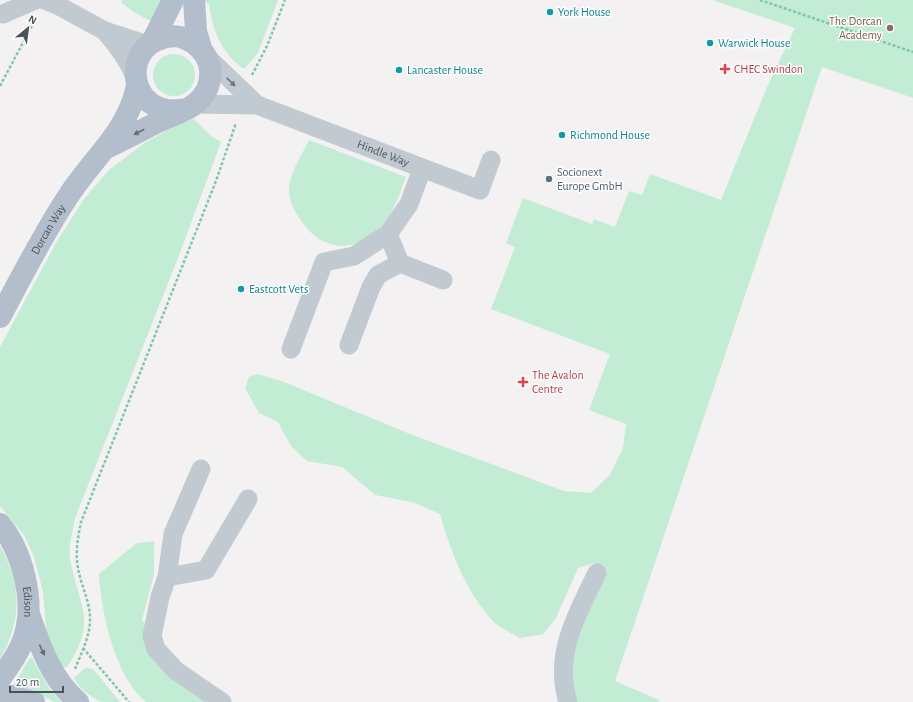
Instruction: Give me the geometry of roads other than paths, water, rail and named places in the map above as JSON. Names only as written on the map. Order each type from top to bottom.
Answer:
[{"type":"main road","name":"Dorcan Way","points":[[0,317],[56,215],[76,184],[122,126],[135,98],[136,66],[141,54],[150,44],[173,0]]},
{"type":"main road","name":"Dorcan Way","points":[[106,148],[191,106],[208,88],[210,67],[196,31],[194,0]]},
{"type":"main road","points":[[150,44],[169,36],[181,37],[192,41],[204,53]]},
{"type":"main road","points":[[136,82],[143,96],[162,110],[175,111],[191,106]]},
{"type":"main road","name":"Edison","points":[[0,524],[16,548],[22,567],[29,613],[25,634],[18,652],[0,679]]},
{"type":"main road","points":[[29,613],[39,643],[49,666],[60,682],[78,702]]},
{"type":"main road","points":[[0,696],[12,696],[34,702]]},
{"type":"street","points":[[3,14],[39,6],[57,5],[105,31],[150,44]]},
{"type":"street","points":[[105,31],[122,50],[129,62],[136,82]]},
{"type":"street","name":"Hindle Way","points":[[204,53],[248,101],[422,169],[480,190],[491,160]]},
{"type":"street","name":"Hindle Way","points":[[191,106],[248,101]]},
{"type":"street","points":[[291,349],[324,262],[354,256],[388,234],[409,204],[422,169]]},
{"type":"street","points":[[388,234],[400,263],[444,280]]},
{"type":"street","points":[[349,345],[371,287],[378,275],[400,263]]},
{"type":"street","points":[[201,469],[173,534],[167,577],[157,610],[152,636],[156,649],[175,670],[222,702]]},
{"type":"street","points":[[167,577],[206,570],[248,499]]},
{"type":"street","points":[[568,702],[563,678],[564,655],[575,618],[597,573]]},
{"type":"place","name":"York House","points":[[550,12]]},
{"type":"place","name":"The Dorcan Academy","points":[[890,28]]},
{"type":"place","name":"Warwick House","points":[[710,43]]},
{"type":"place","name":"CHEC Swindon","points":[[725,69]]},
{"type":"place","name":"Lancaster House","points":[[399,70]]},
{"type":"place","name":"Richmond House","points":[[562,135]]},
{"type":"place","name":"Socionext Europe GmbH","points":[[549,179]]},
{"type":"place","name":"Eastcott Vets","points":[[241,289]]},
{"type":"place","name":"The Avalon Centre","points":[[523,382]]}]
